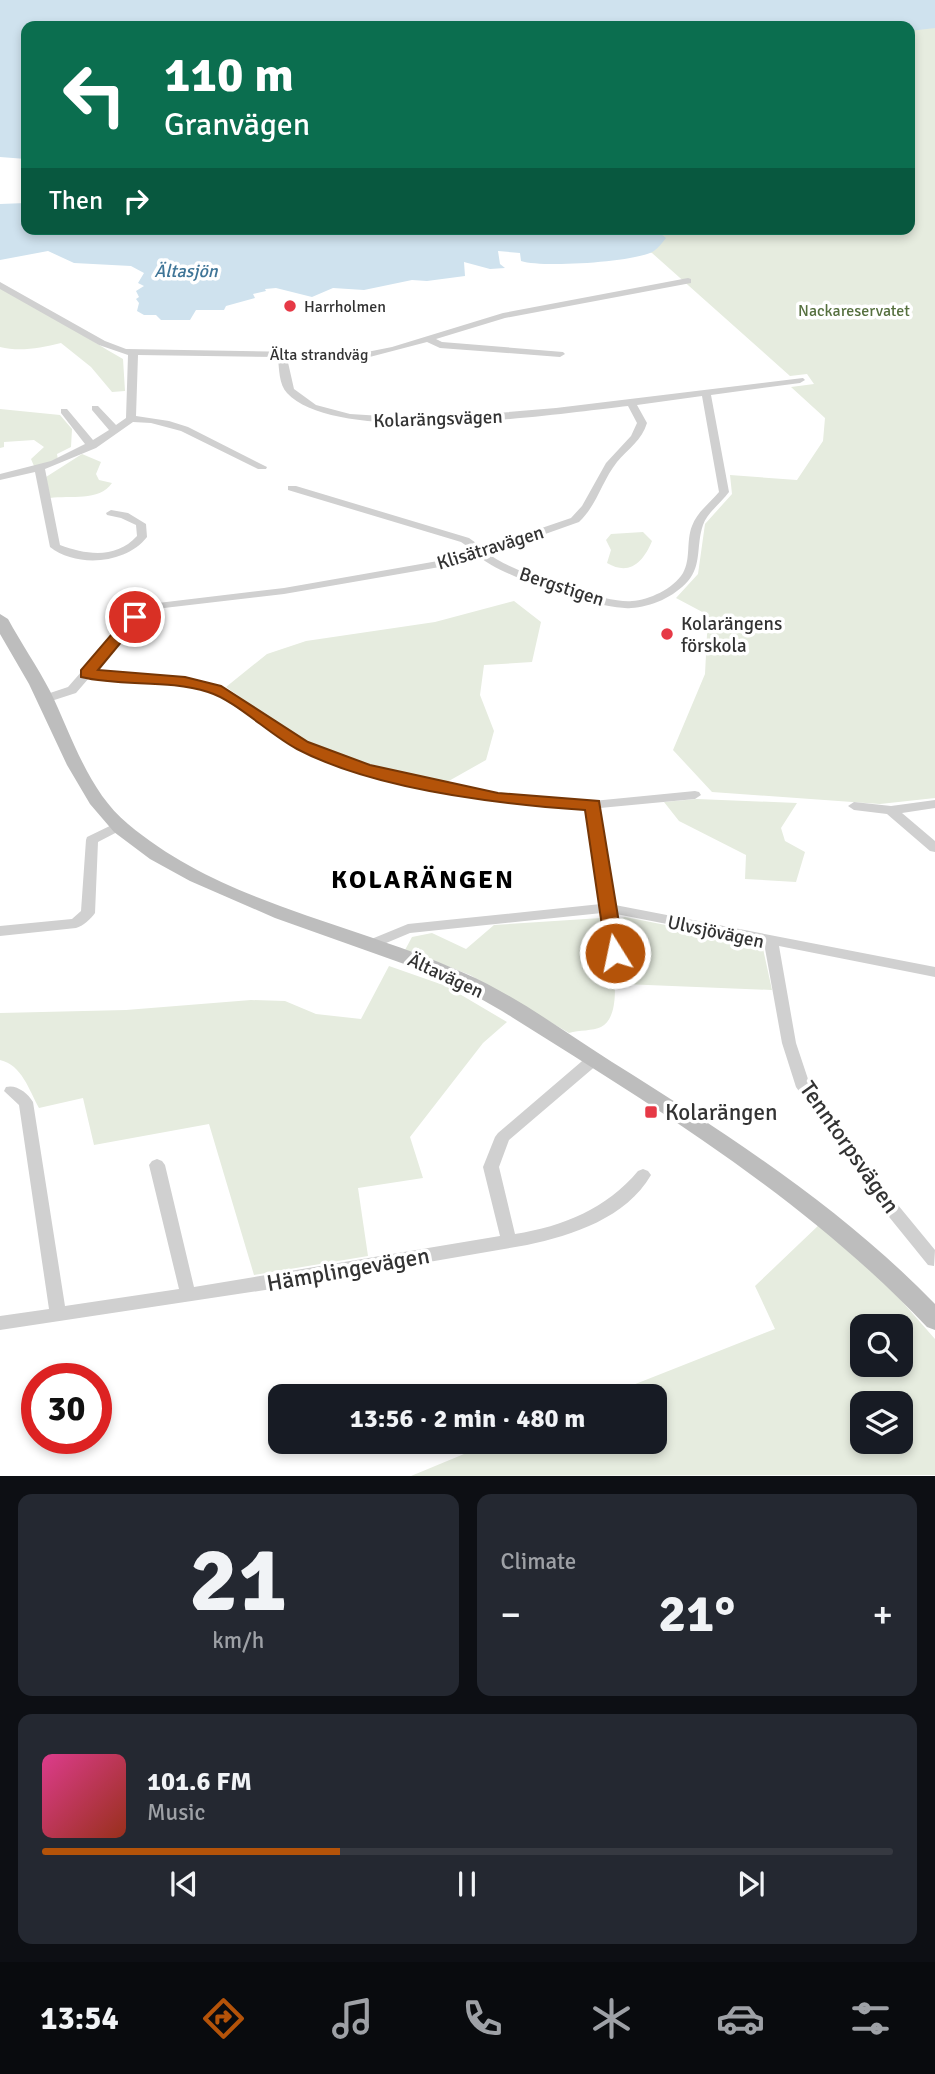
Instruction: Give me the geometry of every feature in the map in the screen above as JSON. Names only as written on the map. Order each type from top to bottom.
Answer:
[{"type":"main road","name":"Ältavägen","points":[[0,621],[45,699],[79,771],[118,826],[164,858],[204,880],[374,943],[469,984],[516,1009],[694,1123],[805,1201],[884,1267],[935,1320]]},
{"type":"street","name":"Älta strandväg","points":[[0,285],[111,348],[132,353],[362,356],[540,308],[688,281]]},
{"type":"street","points":[[426,338],[440,345],[560,354]]},
{"type":"street","points":[[131,419],[132,353]]},
{"type":"street","name":"Kolarängsvägen","points":[[282,355],[289,390],[302,401],[341,417],[355,419],[515,415],[631,403]]},
{"type":"street","points":[[631,403],[800,380]]},
{"type":"street","name":"Bergstigen","points":[[292,488],[465,540],[476,545],[494,563],[622,606],[657,597],[676,586],[691,568],[697,523],[724,492],[706,394]]},
{"type":"street","name":"Klisätravägen","points":[[45,699],[72,690],[135,617],[162,605],[284,591],[457,561],[575,520],[586,512],[593,492],[614,460],[640,432],[642,423],[631,403]]},
{"type":"street","points":[[95,408],[115,430]]},
{"type":"street","points":[[64,411],[92,446]]},
{"type":"street","points":[[0,477],[64,461],[92,446],[131,419],[166,420],[262,467]]},
{"type":"street","points":[[40,469],[54,547],[70,554],[98,557],[127,552],[142,537],[141,524],[124,515],[111,513]]},
{"type":"street","points":[[87,674],[185,682],[216,689],[303,746],[366,770],[498,799],[593,805],[695,795]]},
{"type":"street","points":[[853,806],[891,810],[935,804]]},
{"type":"street","points":[[593,805],[615,953]]},
{"type":"street","points":[[891,810],[935,848]]},
{"type":"street","points":[[0,931],[76,923],[82,919],[88,913],[92,840],[118,826]]},
{"type":"street","name":"Ulvsjövägen","points":[[374,943],[408,929],[607,908],[935,972]]},
{"type":"street","name":"Tenntorpsvägen","points":[[771,942],[789,1043],[803,1087],[887,1203],[934,1260]]},
{"type":"street","points":[[509,1241],[491,1167],[503,1137],[593,1060]]},
{"type":"street","points":[[11,1091],[26,1102],[58,1313]]},
{"type":"street","points":[[157,1165],[188,1294]]},
{"type":"street","name":"Hämplingevägen","points":[[0,1323],[557,1233],[592,1217],[635,1186],[643,1175]]},
{"type":"green space","name":"Nackareservatet","points":[[935,0],[935,798],[880,804],[712,792],[673,750],[705,674],[708,615],[676,598],[698,574],[705,524],[732,494],[730,475],[797,480],[823,441],[825,418],[791,387],[814,384],[807,374],[790,376],[652,253],[594,235],[915,235],[915,21],[215,21]]},
{"type":"green space","points":[[0,286],[123,359],[125,391],[112,392],[91,367],[61,343],[23,349],[0,347]]},
{"type":"green space","points":[[0,409],[60,415],[72,429],[71,447],[57,454],[58,460],[34,466],[31,459],[44,447],[34,440],[4,442],[4,447],[0,448]]},
{"type":"green space","points":[[82,454],[101,462],[96,474],[99,480],[112,483],[100,493],[92,495],[50,498],[46,477]]},
{"type":"green space","points":[[643,532],[652,541],[640,561],[629,568],[615,567],[607,563],[611,550],[606,540],[611,534]]},
{"type":"green space","points":[[514,601],[541,622],[532,662],[484,665],[480,695],[494,731],[486,760],[447,782],[371,764],[313,744],[226,687],[267,654],[306,641],[435,622]]},
{"type":"green space","points":[[697,799],[797,803],[781,828],[785,841],[805,852],[796,882],[745,879],[746,855],[679,821],[664,802]]},
{"type":"green space","points":[[625,917],[762,944],[772,990],[623,984],[615,920]]},
{"type":"green space","points":[[604,919],[612,960],[615,993],[609,1019],[601,1027],[590,1030],[569,1033],[470,975],[405,950],[412,937],[432,933],[466,949],[494,925]]},
{"type":"green space","points":[[389,966],[446,986],[507,1022],[483,1043],[410,1137],[423,1178],[358,1188],[368,1256],[254,1275],[209,1124],[94,1145],[83,1098],[39,1108],[19,1073],[14,1067],[0,1060],[0,1013],[126,1010],[251,1000],[285,1001],[316,1014],[361,1019]]},
{"type":"green space","points":[[821,1223],[891,1289],[913,1314],[935,1339],[935,1475],[411,1476],[464,1454],[667,1454],[667,1384],[635,1384],[775,1329],[755,1286]]},
{"type":"water","points":[[0,0],[935,0],[935,28],[915,30],[915,21],[21,21],[21,159],[0,157]]},
{"type":"water","name":"Ältasjön","points":[[21,203],[21,235],[662,235],[666,238],[650,253],[586,263],[532,263],[521,261],[520,253],[498,251],[500,264],[505,268],[490,269],[464,262],[465,276],[427,281],[412,280],[364,290],[333,288],[312,297],[276,288],[265,289],[266,291],[253,294],[255,298],[226,306],[224,310],[196,310],[190,320],[161,320],[156,315],[144,315],[137,311],[139,303],[136,299],[139,297],[136,291],[144,286],[138,283],[144,273],[131,266],[74,263],[48,251],[0,260],[0,204]]},
{"type":"place","name":"Harrholmen","points":[[290,306]]},
{"type":"place","name":"Kolarängens förskola","points":[[667,634]]},
{"type":"place","name":"Kolarängen","points":[[651,1112]]},
{"type":"district","name":"KOLARÄNGEN","points":[[423,879]]},
{"type":"route","points":[[135,617],[87,674],[185,682],[216,689],[303,746],[366,770],[498,799],[593,805],[615,953]]}]
